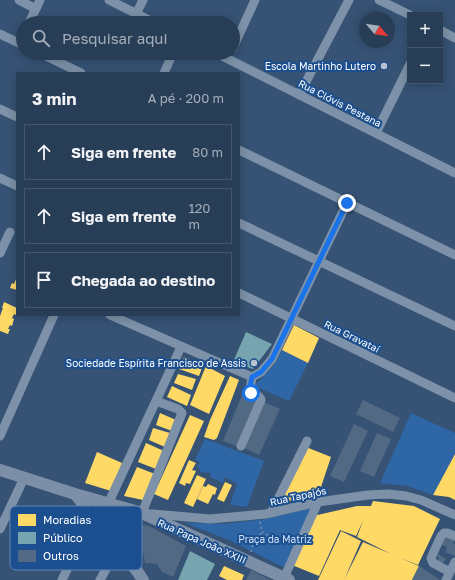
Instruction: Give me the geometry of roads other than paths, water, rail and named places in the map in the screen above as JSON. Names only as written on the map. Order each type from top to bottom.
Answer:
[{"type":"main road","name":"Rua Papa João XXIII","points":[[0,470],[116,506]]},
{"type":"main road","points":[[75,494],[85,506]]},
{"type":"main road","name":"Rua Papa João XXIII","points":[[142,513],[286,579]]},
{"type":"main road","points":[[136,570],[143,580]]},
{"type":"street","points":[[19,0],[38,4],[32,16]]},
{"type":"street","points":[[109,0],[140,16]]},
{"type":"street","points":[[136,14],[143,0]]},
{"type":"street","points":[[240,33],[255,0]]},
{"type":"street","points":[[299,95],[349,0]]},
{"type":"street","points":[[379,0],[407,14]]},
{"type":"street","points":[[443,32],[455,38]]},
{"type":"street","points":[[0,34],[16,39]]},
{"type":"street","points":[[54,60],[79,72]]},
{"type":"street","points":[[164,72],[170,60]]},
{"type":"street","name":"Rua Clóvis Pestana","points":[[236,60],[299,95],[455,173]]},
{"type":"street","points":[[376,133],[407,70]]},
{"type":"street","points":[[0,108],[16,116]]},
{"type":"street","points":[[240,150],[455,255]]},
{"type":"street","points":[[0,178],[16,186]]},
{"type":"street","points":[[252,377],[261,372],[272,359],[347,203]]},
{"type":"street","points":[[240,223],[455,326]]},
{"type":"street","points":[[0,253],[10,232]]},
{"type":"street","name":"Rua Gravataí","points":[[240,293],[455,398]]},
{"type":"street","points":[[0,436],[54,316]]},
{"type":"street","points":[[112,316],[252,377]]},
{"type":"street","points":[[108,504],[181,347]]},
{"type":"street","points":[[241,446],[261,400],[260,397],[251,393],[252,377]]},
{"type":"street","points":[[142,513],[182,413],[178,409],[156,401]]},
{"type":"street","points":[[272,513],[307,441]]},
{"type":"street","points":[[11,506],[24,478]]},
{"type":"street","name":"Rua Tapajós","points":[[142,513],[210,519],[272,513],[318,502],[368,494],[388,494],[406,496],[421,500],[455,515]]},
{"type":"street","points":[[286,579],[318,502]]},
{"type":"street","points":[[0,529],[10,508]]},
{"type":"street","points":[[455,536],[444,533],[441,536],[431,558],[431,561],[448,576],[455,562]]},
{"type":"street","points":[[62,580],[67,570]]},
{"type":"street","points":[[100,580],[106,570]]},
{"type":"place","name":"Escola Martinho Lutero","points":[[384,66]]},
{"type":"place","name":"Sociedade Espírita Francisco de Assis","points":[[254,363]]},
{"type":"park label","name":"Praça da Matriz","points":[[275,539]]}]
